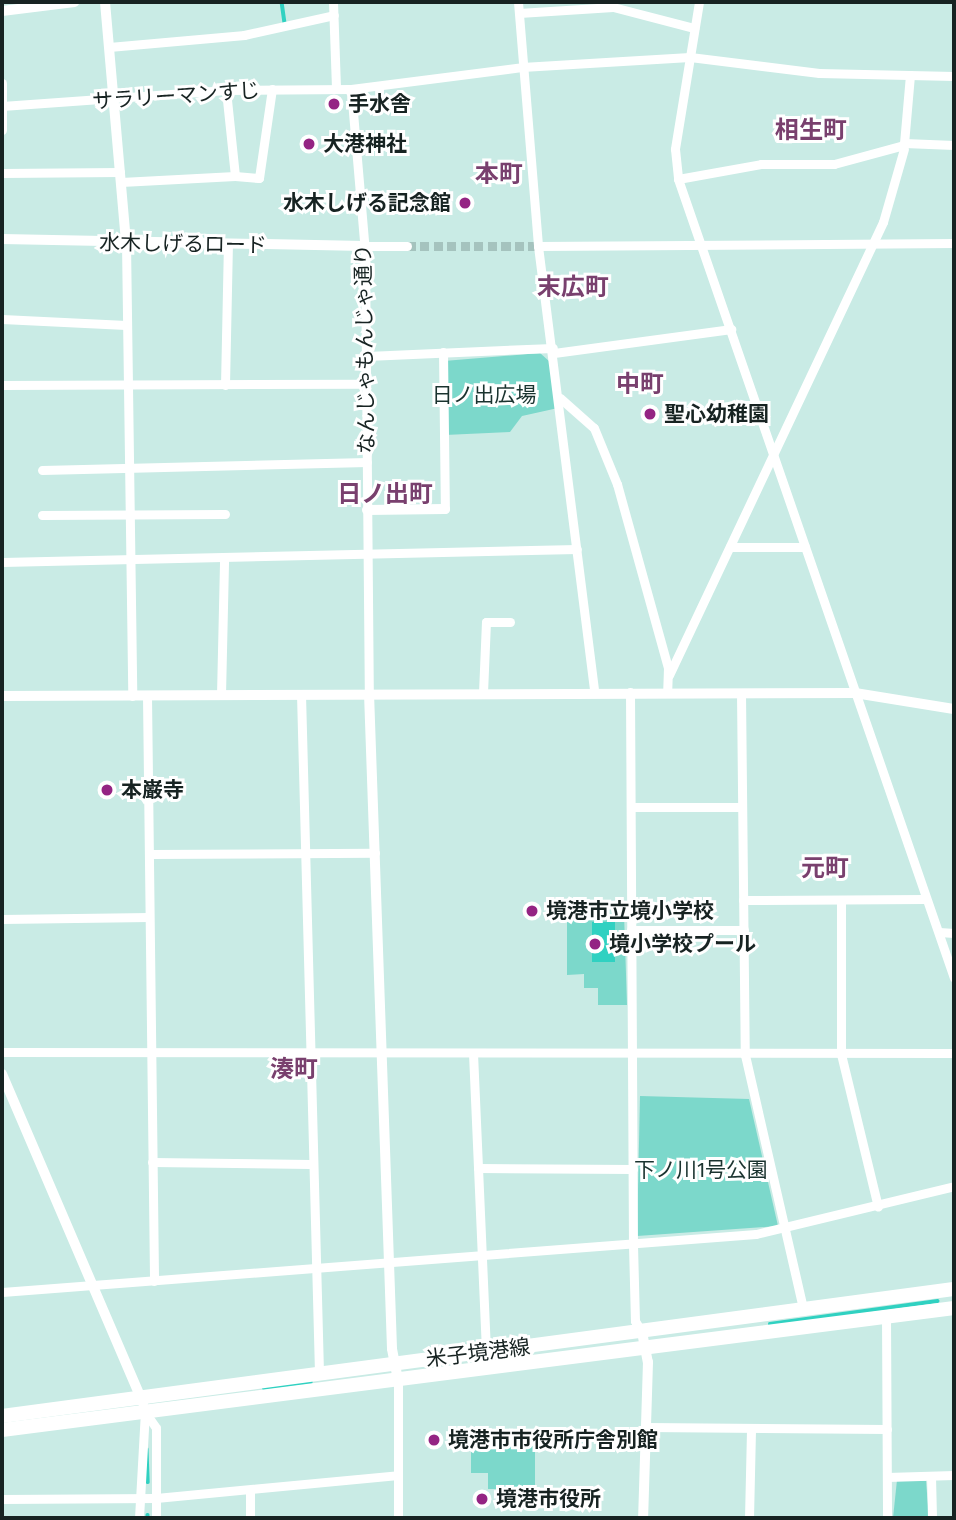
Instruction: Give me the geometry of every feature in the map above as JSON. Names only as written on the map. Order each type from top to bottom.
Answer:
[{"type":"main road","name":"米子境港線","points":[[2,1430],[319,1373],[954,1289]]},
{"type":"main road","name":"米子境港線","points":[[2,1416],[143,1405],[398,1379],[954,1308]]},
{"type":"street","points":[[2,11],[74,2]]},
{"type":"street","points":[[105,2],[126,243],[128,562],[132,696]]},
{"type":"street","points":[[334,2],[336,89]]},
{"type":"street","points":[[518,2],[538,246],[560,397],[594,692]]},
{"type":"street","points":[[699,2],[675,149],[678,179],[954,978]]},
{"type":"street","points":[[519,13],[598,6],[695,28]]},
{"type":"street","points":[[109,47],[244,35],[334,15]]},
{"type":"street","name":"サラリーマンすじ","points":[[2,106],[114,102],[226,90],[351,89],[522,67],[690,57],[805,72],[954,76]]},
{"type":"street","points":[[667,693],[669,675],[893,200],[904,146],[910,75]]},
{"type":"street","points":[[2,83],[2,130]]},
{"type":"street","points":[[2,173],[259,178],[272,89]]},
{"type":"street","name":"なんじゃもんじゃ通り","points":[[351,89],[364,246],[369,693]]},
{"type":"street","points":[[226,90],[235,176]]},
{"type":"street","points":[[678,179],[761,164],[834,164],[904,146],[954,145]]},
{"type":"street","name":"水木しげるロード","points":[[2,239],[364,246]]},
{"type":"street","points":[[538,246],[954,243]]},
{"type":"street","points":[[225,385],[228,245]]},
{"type":"street","points":[[364,246],[407,246]]},
{"type":"street","points":[[2,319],[126,325]]},
{"type":"street","points":[[367,356],[554,350],[731,329]]},
{"type":"street","points":[[367,510],[445,509],[443,352]]},
{"type":"street","points":[[2,385],[366,384]]},
{"type":"street","points":[[560,397],[594,428],[617,484],[669,675]]},
{"type":"street","points":[[42,470],[127,472],[367,462]]},
{"type":"street","points":[[42,515],[225,514]]},
{"type":"street","points":[[730,547],[805,547]]},
{"type":"street","points":[[2,562],[128,562],[577,549]]},
{"type":"street","points":[[221,695],[224,559]]},
{"type":"street","points":[[483,693],[485,622],[510,622]]},
{"type":"street","points":[[630,692],[633,1245],[635,1321],[642,1332],[646,1347],[643,1518]]},
{"type":"street","points":[[369,693],[389,1263],[394,1363],[398,1379],[398,1518]]},
{"type":"street","points":[[741,693],[745,1055],[803,1308]]},
{"type":"street","points":[[2,696],[855,693],[954,709]]},
{"type":"street","points":[[301,694],[300,855],[319,1373]]},
{"type":"street","points":[[147,696],[150,854],[149,1053],[154,1281]]},
{"type":"street","points":[[631,807],[742,807]]},
{"type":"street","points":[[150,854],[375,853]]},
{"type":"street","points":[[743,900],[925,899]]},
{"type":"street","points":[[842,900],[841,1054],[878,1207]]},
{"type":"street","points":[[2,919],[149,917]]},
{"type":"street","points":[[631,930],[744,930]]},
{"type":"street","points":[[939,932],[954,933]]},
{"type":"street","points":[[2,1052],[745,1055],[954,1053]]},
{"type":"street","points":[[473,1053],[486,1351]]},
{"type":"street","points":[[2,1074],[143,1405],[156,1428],[156,1518]]},
{"type":"street","points":[[152,1162],[310,1164]]},
{"type":"street","points":[[478,1168],[633,1169]]},
{"type":"street","points":[[2,1292],[633,1245],[786,1230],[954,1186]]},
{"type":"street","points":[[886,1317],[887,1518]]},
{"type":"street","points":[[139,1518],[143,1405]]},
{"type":"street","points":[[646,1427],[887,1429]]},
{"type":"street","points":[[749,1518],[751,1428]]},
{"type":"street","points":[[2,1499],[156,1498],[398,1475]]},
{"type":"street","points":[[887,1476],[954,1475]]},
{"type":"street","points":[[931,1476],[932,1518]]},
{"type":"street","points":[[250,1490],[250,1518]]},
{"type":"green space","name":"日ノ出広場","points":[[540,353],[550,362],[558,408],[522,416],[510,432],[445,435],[444,361]]},
{"type":"green space","name":"境小学校プール","points":[[567,913],[624,913],[627,1005],[598,1005],[598,988],[584,988],[584,974],[567,975]]},
{"type":"green space","name":"下ノ川1号公園","points":[[640,1096],[749,1099],[778,1226],[637,1236]]},
{"type":"green space","points":[[535,1443],[535,1489],[488,1489],[488,1473],[471,1473],[471,1451]]},
{"type":"green space","points":[[897,1480],[926,1481],[929,1518],[893,1518]]},
{"type":"water","points":[[592,922],[615,922],[615,962],[592,962]]},
{"type":"waterway","points":[[282,2],[285,23]]},
{"type":"waterway","points":[[770,1324],[937,1301]]},
{"type":"waterway","points":[[485,1361],[507,1358]]},
{"type":"waterway","points":[[264,1388],[311,1382]]},
{"type":"waterway","points":[[147,1449],[148,1482]]},
{"type":"tunnel","points":[[407,246],[538,246]]},
{"type":"place","name":"手水舎","points":[[334,104]]},
{"type":"place","name":"大港神社","points":[[309,144]]},
{"type":"place","name":"水木しげる記念館","points":[[465,203]]},
{"type":"place","name":"聖心幼稚園","points":[[650,414]]},
{"type":"place","name":"本巌寺","points":[[107,790]]},
{"type":"place","name":"境港市立境小学校","points":[[532,911]]},
{"type":"place","name":"境小学校プール","points":[[595,944]]},
{"type":"place","name":"境港市市役所庁舎別館","points":[[434,1440]]},
{"type":"place","name":"境港市役所","points":[[482,1499]]},
{"type":"district","name":"相生町","points":[[811,131]]},
{"type":"district","name":"本町","points":[[499,175]]},
{"type":"district","name":"末広町","points":[[573,288]]},
{"type":"district","name":"中町","points":[[640,385]]},
{"type":"district","name":"日ノ出町","points":[[385,495]]},
{"type":"district","name":"元町","points":[[825,869]]},
{"type":"district","name":"湊町","points":[[294,1070]]}]
